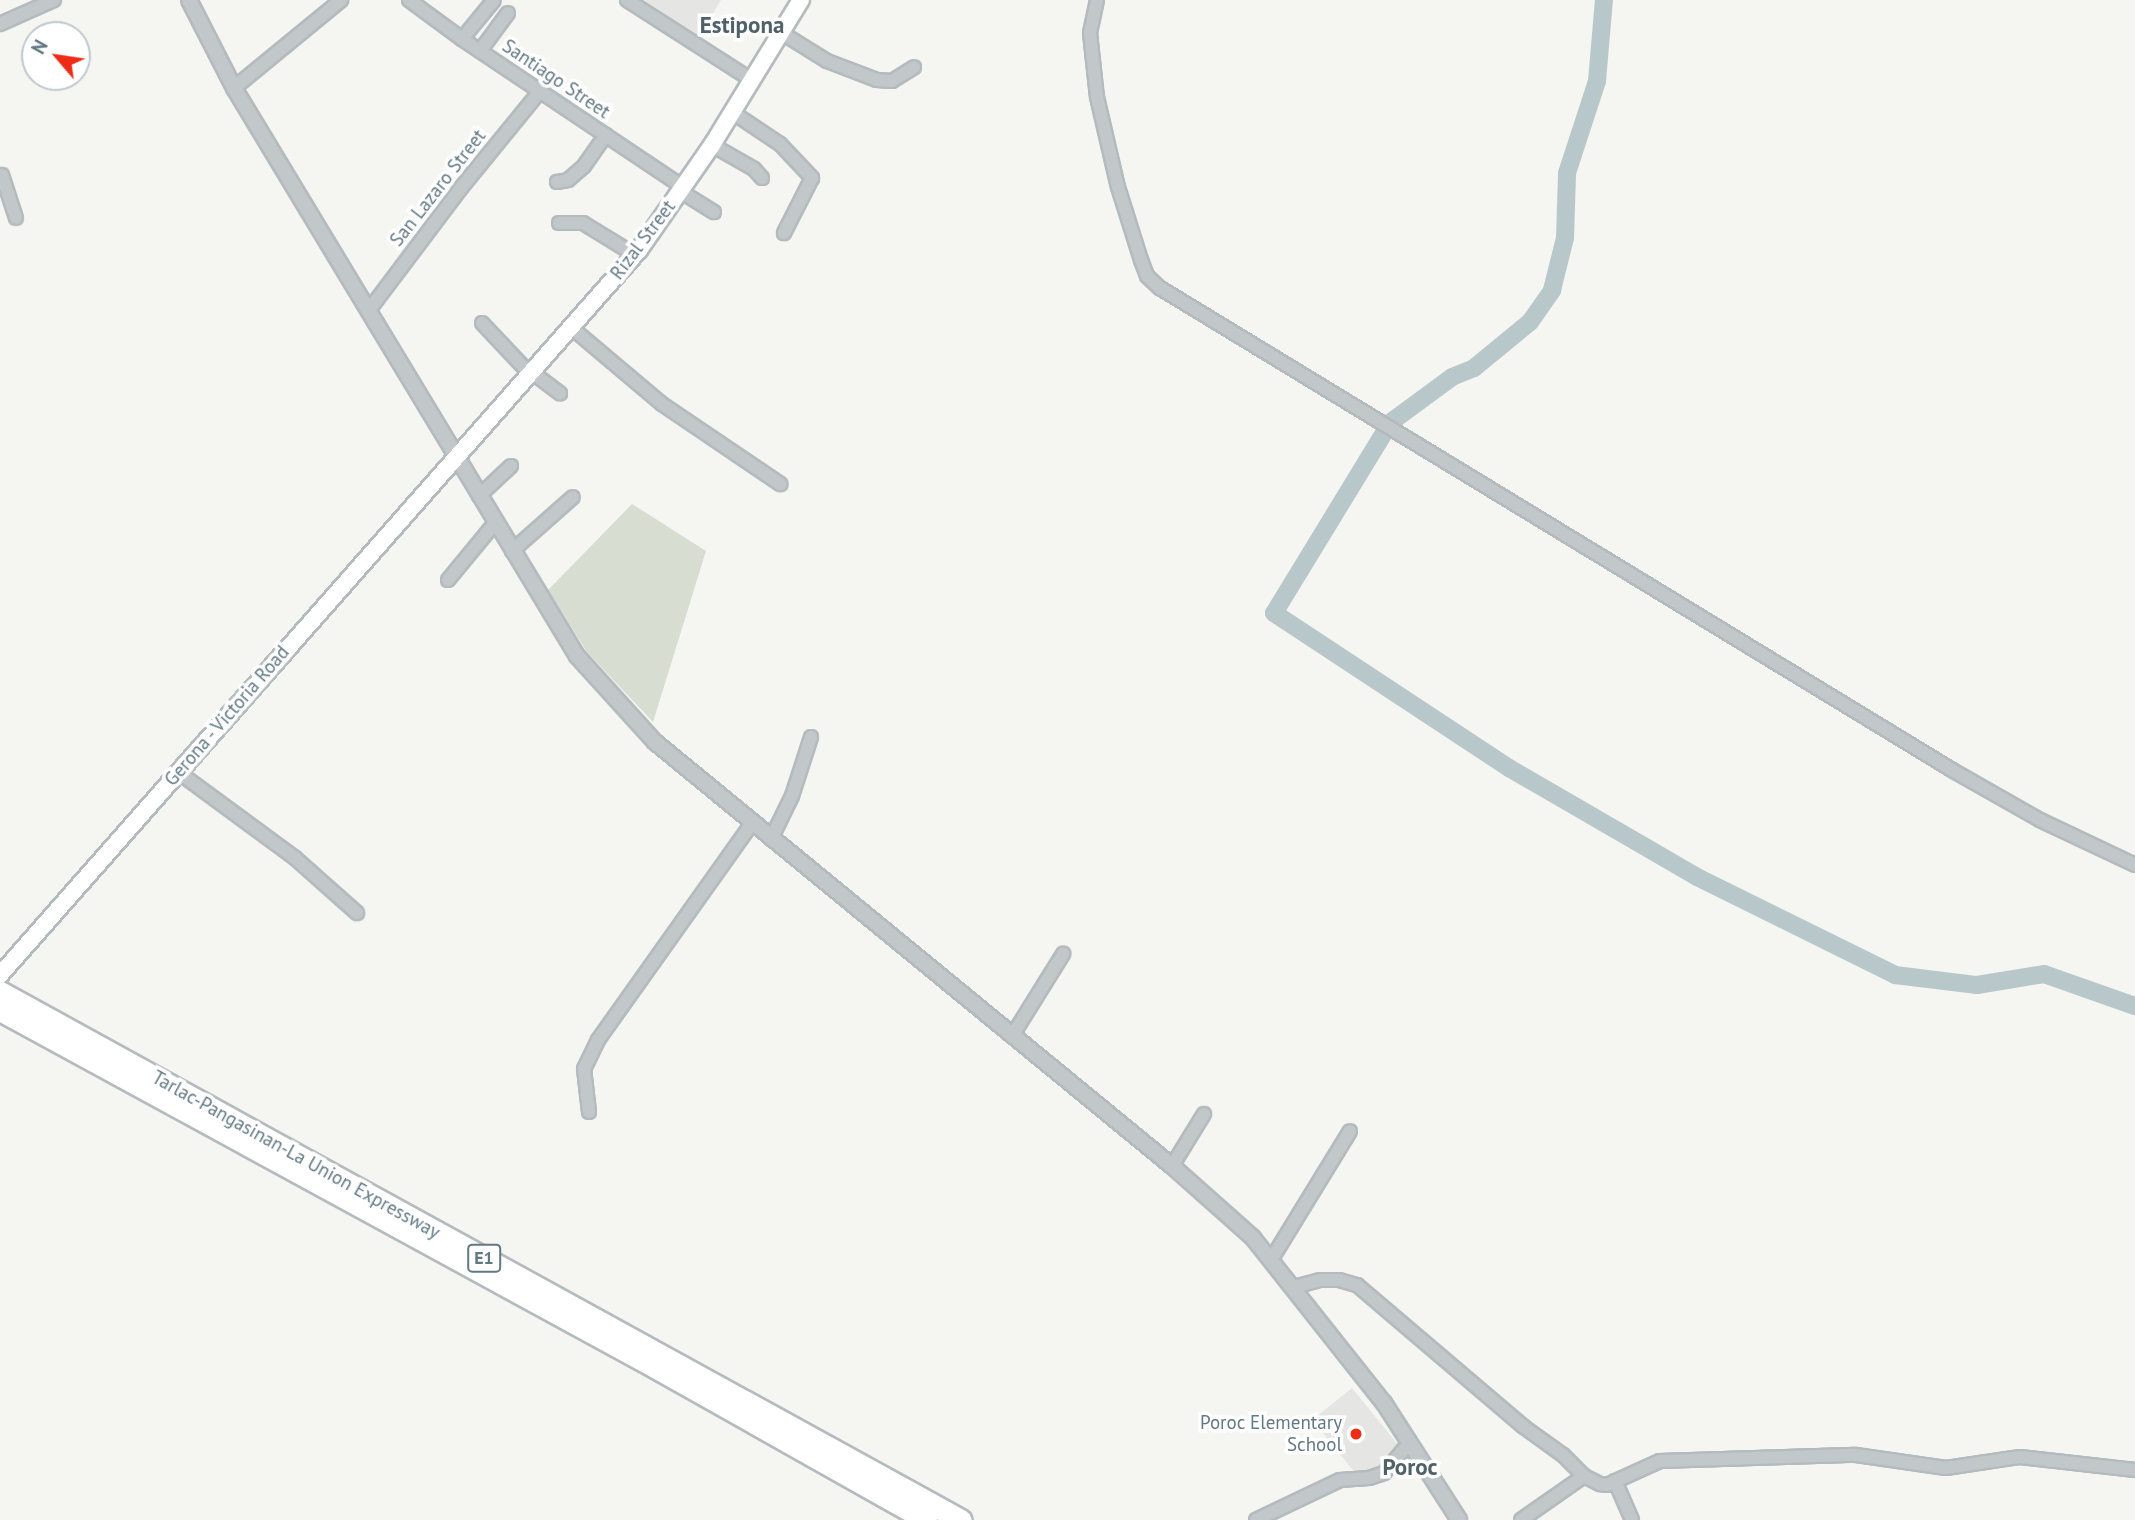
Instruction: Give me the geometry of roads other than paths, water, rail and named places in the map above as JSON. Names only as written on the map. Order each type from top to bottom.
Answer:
[{"type":"highway","name":"Tarlac-Pangasinan-La Union Expressway","points":[[2,999],[926,1520]]},
{"type":"highway","name":"Tarlac-Pangasinan-La Union Expressway","points":[[2,999],[961,1520]]},
{"type":"main road","name":"Rizal Street","points":[[456,458],[573,329],[635,255],[733,113],[802,0]]},
{"type":"main road","name":"Gerona - Victoria Road","points":[[0,975],[456,458]]},
{"type":"street","points":[[0,24],[54,0]]},
{"type":"street","points":[[190,0],[234,88],[577,656],[630,718],[655,742],[1172,1166],[1253,1238],[1294,1287],[1410,1442],[1459,1520]]},
{"type":"street","points":[[234,88],[341,0]]},
{"type":"street","name":"Santiago Street","points":[[409,0],[462,40],[606,135],[715,212]]},
{"type":"street","points":[[462,40],[495,0]]},
{"type":"street","points":[[627,0],[752,81]]},
{"type":"street","points":[[1097,0],[1090,33],[1097,97],[1118,187],[1141,260],[1147,276],[1160,288],[1952,770],[2040,820],[2135,865]]},
{"type":"street","points":[[480,51],[508,13]]},
{"type":"street","points":[[782,33],[827,61],[877,80],[892,81],[914,67]]},
{"type":"street","name":"San Lazaro Street","points":[[369,310],[461,188],[540,91]]},
{"type":"street","points":[[733,113],[780,144],[812,178],[784,233]]},
{"type":"street","points":[[557,182],[568,180],[584,166],[606,135]]},
{"type":"street","points":[[712,145],[754,169],[762,178]]},
{"type":"street","points":[[1,173],[16,218]]},
{"type":"street","points":[[559,223],[583,223],[635,255]]},
{"type":"street","points":[[482,323],[532,374],[561,393]]},
{"type":"street","points":[[573,329],[662,404],[780,484]]},
{"type":"street","points":[[479,496],[511,466]]},
{"type":"street","points":[[512,551],[573,498]]},
{"type":"street","points":[[448,580],[495,523]]},
{"type":"street","points":[[771,839],[792,796],[811,737]]},
{"type":"street","points":[[178,772],[295,858],[358,913]]},
{"type":"street","points":[[589,1112],[584,1069],[598,1040],[752,823]]},
{"type":"street","points":[[1012,1036],[1063,954]]},
{"type":"street","points":[[1172,1166],[1204,1114]]},
{"type":"street","points":[[1271,1260],[1350,1132]]},
{"type":"street","points":[[1294,1287],[1320,1280],[1339,1280],[1357,1285],[1524,1426],[1563,1455],[1584,1476],[1607,1485],[1660,1461],[1845,1456],[1887,1458],[1946,1468],[2020,1457],[2135,1470]]},
{"type":"street","points":[[1256,1520],[1340,1480],[1369,1478],[1384,1473],[1410,1442]]},
{"type":"street","points":[[1521,1520],[1584,1476]]},
{"type":"street","points":[[1615,1482],[1632,1520]]},
{"type":"waterway","points":[[1391,422],[1452,377],[1474,368],[1530,322],[1552,290],[1565,238],[1567,173],[1597,81],[1604,0]]},
{"type":"waterway","points":[[1384,433],[1274,613],[1509,768],[1697,877],[1895,975],[1977,985],[2044,974],[2135,1006]]},
{"type":"place","name":"Poroc Elementary School","points":[[1356,1434]]},
{"type":"district","name":"Estipona","points":[[742,25]]},
{"type":"district","name":"Poroc","points":[[1410,1467]]}]
